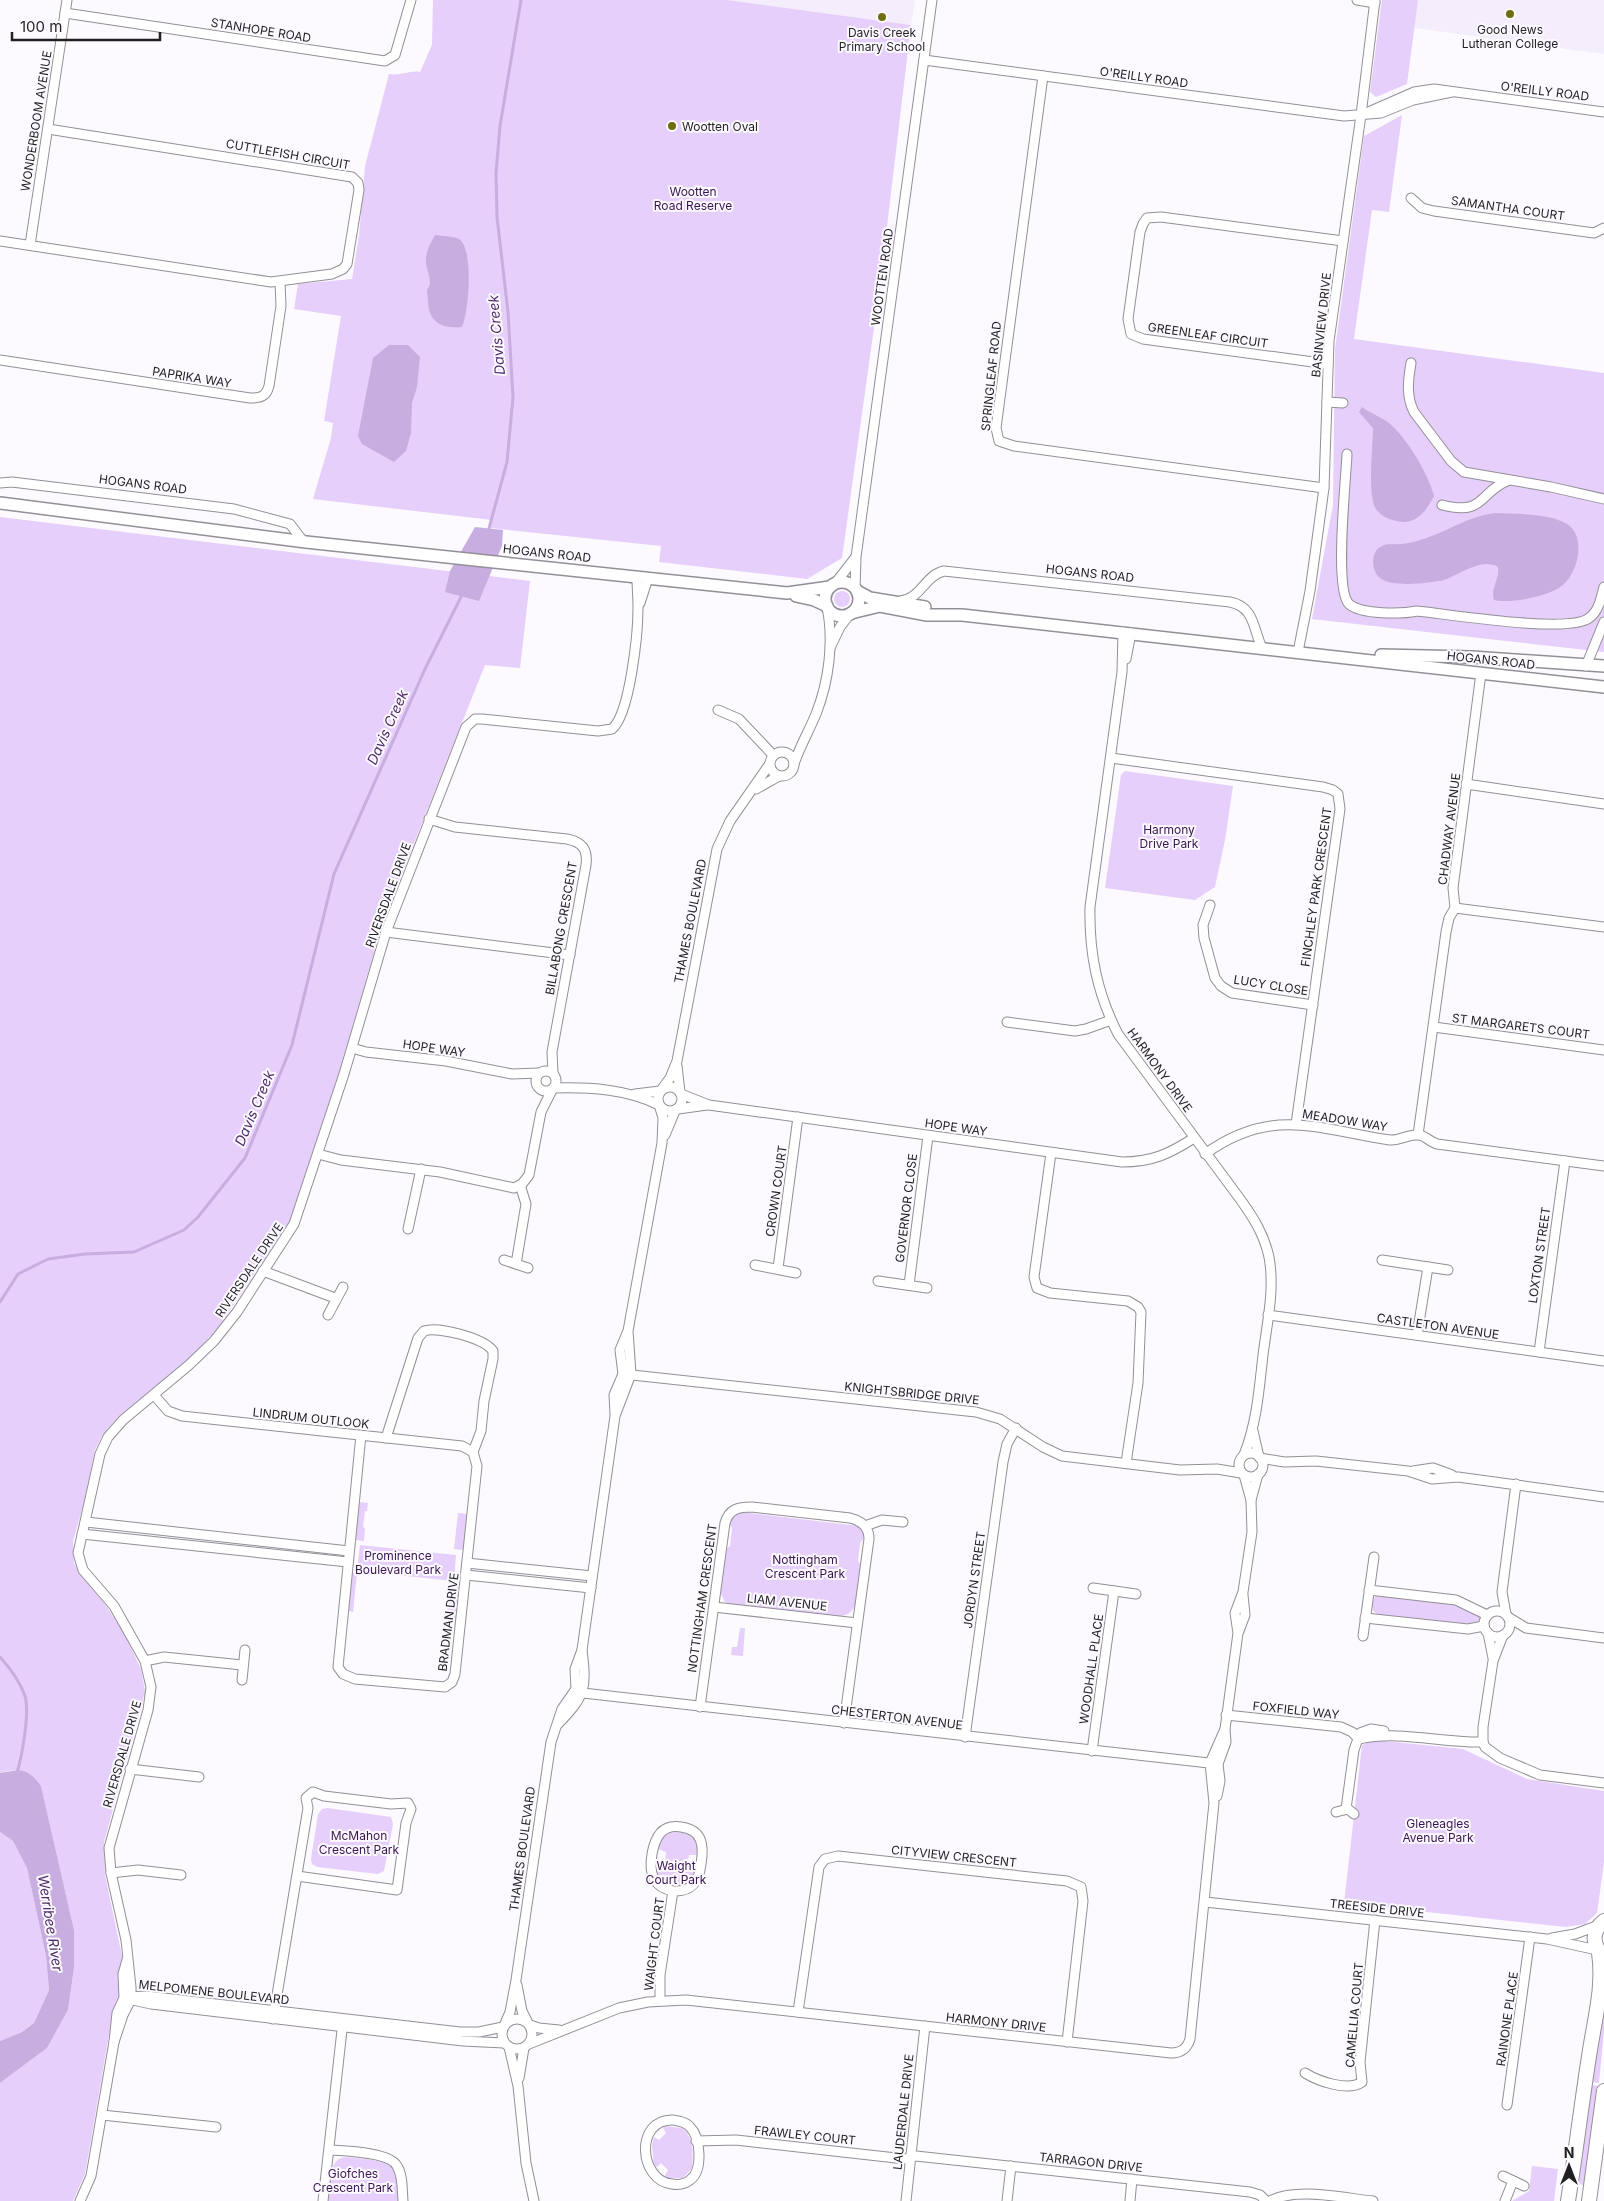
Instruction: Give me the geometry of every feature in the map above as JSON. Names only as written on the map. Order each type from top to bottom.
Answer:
[{"type":"main road","points":[[1568,2201],[1589,2051],[1602,1991],[1603,1970],[1600,1953],[1594,1937],[1602,1921]]},
{"type":"main road","points":[[1589,2201],[1604,2091]]},
{"type":"street","name":"WONDERBOOM AVENUE","points":[[30,245],[68,0]]},
{"type":"street","name":"STANHOPE ROAD","points":[[65,13],[385,61],[395,55],[411,0]]},
{"type":"street","name":"WOOTTEN ROAD","points":[[856,590],[856,557],[932,0]]},
{"type":"street","points":[[1357,0],[1375,1]]},
{"type":"street","name":"BASINVIEW DRIVE","points":[[1298,652],[1310,591],[1324,488],[1328,364],[1375,1]]},
{"type":"street","name":"O'REILLY ROAD","points":[[924,60],[1334,116],[1361,115],[1414,92],[1434,89],[1604,112]]},
{"type":"street","name":"SPRINGLEAF ROAD","points":[[1043,76],[996,428],[999,441],[1014,446],[1324,488]]},
{"type":"street","name":"CUTTLEFISH CIRCUIT","points":[[0,241],[280,282],[332,274],[343,269],[347,264],[359,190],[358,183],[352,177],[313,169],[48,129]]},
{"type":"street","name":"SAMANTHA COURT","points":[[1411,198],[1422,208],[1434,211],[1594,233],[1604,228]]},
{"type":"street","name":"GREENLEAF CIRCUIT","points":[[1328,364],[1143,339],[1131,334],[1128,319],[1140,232],[1148,218],[1161,217],[1343,242]]},
{"type":"street","name":"PAPRIKA WAY","points":[[0,360],[250,398],[261,398],[265,395],[269,386],[281,306],[280,282]]},
{"type":"street","points":[[1411,363],[1408,383],[1409,402],[1414,412],[1451,462],[1464,472],[1604,499]]},
{"type":"street","points":[[1327,402],[1343,403]]},
{"type":"street","points":[[1347,454],[1342,573],[1344,597],[1350,604],[1358,608],[1402,614],[1417,611],[1507,622],[1570,624],[1580,623],[1595,612],[1604,587]]},
{"type":"street","points":[[1442,504],[1459,508],[1472,507],[1484,500],[1502,483],[1510,480]]},
{"type":"street","name":"HOGANS ROAD","points":[[0,483],[12,482],[234,509],[290,524],[303,542]]},
{"type":"street","name":"HOGANS ROAD","points":[[0,503],[303,542],[517,563],[787,593],[818,602],[827,607]]},
{"type":"street","name":"WOOTTEN ROAD","points":[[832,586],[845,574],[856,557]]},
{"type":"street","name":"HOGANS ROAD","points":[[897,601],[915,596],[932,576],[944,571],[1230,602],[1241,606],[1250,614],[1262,648]]},
{"type":"street","name":"RIVERSDALE DRIVE","points":[[80,2201],[91,2176],[117,2014],[129,1998],[123,1974],[128,1957],[111,1873],[109,1842],[151,1694],[150,1679],[145,1661],[118,1613],[81,1565],[78,1553],[97,1463],[103,1446],[123,1420],[189,1365],[214,1341],[237,1312],[297,1218],[352,1048],[386,932],[466,727],[475,719],[598,731],[607,731],[616,726],[621,718],[630,683],[642,577]]},
{"type":"street","points":[[804,736],[793,746],[777,753],[770,764],[773,773],[779,776],[790,774],[820,701],[830,649],[840,627],[858,603],[856,590],[844,583],[832,586],[826,597],[830,649]]},
{"type":"street","name":"HOGANS ROAD","points":[[787,593],[832,586]]},
{"type":"street","name":"HOGANS ROAD","points":[[856,590],[870,598],[897,601],[962,615],[1604,687]]},
{"type":"street","name":"HOGANS ROAD","points":[[850,614],[880,606],[927,615],[962,615]]},
{"type":"street","points":[[827,607],[839,616],[850,614]]},
{"type":"street","points":[[1586,666],[1604,622]]},
{"type":"street","name":"HARMONY DRIVE","points":[[1127,633],[1092,894],[1090,933],[1096,980],[1111,1020],[1125,1046],[1258,1224],[1269,1257],[1272,1281],[1253,1431],[1242,1458]]},
{"type":"street","name":"HOGANS ROAD","points":[[1314,654],[1472,657],[1604,666]]},
{"type":"street","points":[[1481,673],[1503,660]]},
{"type":"street","name":"CHADWAY AVENUE","points":[[1418,1135],[1448,925],[1456,908],[1453,888],[1481,673]]},
{"type":"street","points":[[718,710],[739,719],[777,753],[790,755],[794,764]]},
{"type":"street","name":"FINCHLEY PARK CRESCENT","points":[[1111,758],[1323,787],[1336,792],[1340,798],[1296,1124]]},
{"type":"street","name":"THAMES BOULEVARD","points":[[680,1093],[677,1060],[717,849],[730,821],[770,764]]},
{"type":"street","name":"THAMES BOULEVARD","points":[[750,794],[779,776]]},
{"type":"street","points":[[1466,784],[1604,804]]},
{"type":"street","name":"BILLABONG CRESCENT","points":[[429,819],[446,825],[567,839],[581,844],[586,852],[586,865],[552,1052],[554,1075]]},
{"type":"street","name":"LUCY CLOSE","points":[[1210,905],[1202,931],[1215,978],[1221,986],[1232,993],[1313,1005]]},
{"type":"street","points":[[1456,908],[1604,928]]},
{"type":"street","points":[[386,932],[570,955]]},
{"type":"street","points":[[1007,1022],[1075,1031],[1111,1020]]},
{"type":"street","name":"ST MARGARETS COURT","points":[[1434,1027],[1604,1050]]},
{"type":"street","name":"HOPE WAY","points":[[352,1048],[366,1052],[464,1064],[512,1074],[540,1073]]},
{"type":"street","name":"BILLABONG CRESCENT","points":[[540,1073],[552,1052]]},
{"type":"street","name":"THAMES BOULEVARD","points":[[661,1090],[677,1060]]},
{"type":"street","points":[[541,1112],[536,1078],[540,1073],[547,1071],[582,1088]]},
{"type":"street","name":"HOPE WAY","points":[[512,1074],[537,1086]]},
{"type":"street","points":[[318,1154],[341,1160],[421,1169],[514,1188],[529,1176],[541,1112],[556,1083],[554,1075]]},
{"type":"street","points":[[537,1086],[544,1091],[582,1088],[630,1094],[671,1087],[680,1093],[682,1102],[676,1110],[666,1112],[630,1094]]},
{"type":"street","points":[[659,1107],[657,1098],[661,1090]]},
{"type":"street","name":"HOPE WAY","points":[[680,1093],[709,1105],[1112,1162],[1136,1162],[1162,1157],[1194,1138]]},
{"type":"street","name":"HOPE WAY","points":[[676,1110],[709,1105]]},
{"type":"street","name":"THAMES BOULEVARD","points":[[504,2026],[510,2012],[516,1980],[550,1749],[562,1709],[578,1693],[575,1669],[582,1650],[591,1588],[615,1416],[614,1395],[627,1374],[620,1350],[628,1331],[662,1142],[663,1118],[659,1107]]},
{"type":"street","name":"THAMES BOULEVARD","points":[[662,1142],[676,1110]]},
{"type":"street","name":"CROWN COURT","points":[[778,1268],[798,1117]]},
{"type":"street","name":"MEADOW WAY","points":[[1205,1154],[1240,1133],[1265,1126],[1296,1124],[1392,1140],[1418,1135]]},
{"type":"street","points":[[1418,1135],[1437,1144],[1604,1166]]},
{"type":"street","name":"GOVERNOR CLOSE","points":[[909,1285],[928,1136]]},
{"type":"street","points":[[1051,1153],[1034,1277],[1037,1288],[1050,1293],[1128,1301],[1138,1307],[1141,1312],[1138,1383],[1126,1463]]},
{"type":"street","name":"LOXTON STREET","points":[[1538,1352],[1565,1161]]},
{"type":"street","points":[[408,1229],[421,1169]]},
{"type":"street","points":[[516,1264],[526,1204],[520,1185]]},
{"type":"street","points":[[504,1260],[528,1268]]},
{"type":"street","points":[[1382,1260],[1448,1270]]},
{"type":"street","points":[[755,1265],[796,1273]]},
{"type":"street","points":[[1417,1335],[1428,1267]]},
{"type":"street","points":[[263,1271],[335,1298]]},
{"type":"street","points":[[878,1281],[927,1288]]},
{"type":"street","points":[[328,1315],[335,1298],[343,1287]]},
{"type":"street","name":"CASTLETON AVENUE","points":[[1268,1315],[1604,1361]]},
{"type":"street","points":[[386,1438],[418,1338],[424,1331],[440,1329],[483,1342],[493,1351],[494,1359],[484,1401],[481,1431],[473,1452]]},
{"type":"street","name":"KNIGHTSBRIDGE DRIVE","points":[[627,1374],[976,1412],[990,1415],[1016,1428],[1043,1447],[1062,1456],[1180,1470],[1217,1469],[1243,1474]]},
{"type":"street","name":"LINDRUM OUTLOOK","points":[[154,1395],[165,1409],[176,1415],[462,1446],[473,1452]]},
{"type":"street","name":"JORDYN STREET","points":[[965,1737],[1003,1462],[1007,1444],[1016,1428]]},
{"type":"street","name":"HARMONY DRIVE","points":[[1253,1431],[1260,1457]]},
{"type":"street","name":"BRADMAN DRIVE","points":[[361,1435],[337,1663],[343,1674],[355,1679],[436,1687],[450,1684],[455,1674],[477,1466],[473,1452]]},
{"type":"street","points":[[1284,1462],[1251,1477],[1243,1474],[1239,1466],[1242,1458],[1252,1453],[1260,1457],[1284,1462],[1316,1461],[1408,1471],[1432,1479],[1458,1477],[1604,1497]]},
{"type":"street","points":[[1259,1473],[1263,1465],[1260,1457]]},
{"type":"street","name":"KNIGHTSBRIDGE DRIVE","points":[[1217,1469],[1242,1458]]},
{"type":"street","name":"HARMONY DRIVE","points":[[1251,1500],[1259,1473]]},
{"type":"street","name":"HARMONY DRIVE","points":[[526,2046],[620,2008],[660,2000],[686,2000],[1170,2054],[1184,2050],[1190,2034],[1205,1902],[1214,1803],[1214,1763],[1224,1729],[1238,1633],[1245,1615],[1243,1592],[1252,1532],[1251,1500],[1243,1474]]},
{"type":"street","points":[[1516,1484],[1502,1592],[1510,1625],[1493,1661],[1483,1727],[1483,1742],[1490,1751],[1500,1758],[1540,1775],[1604,1783]]},
{"type":"street","name":"NOTTINGHAM CRESCENT","points":[[700,1707],[725,1524],[727,1517],[733,1510],[741,1507],[850,1518],[856,1519],[865,1526]]},
{"type":"street","points":[[844,1723],[869,1540],[865,1526],[882,1520],[903,1522]]},
{"type":"street","points":[[86,1522],[349,1550]]},
{"type":"street","points":[[168,1543],[170,1531]]},
{"type":"street","points":[[82,1534],[348,1562]]},
{"type":"street","points":[[273,1555],[274,1542]]},
{"type":"street","points":[[1363,1636],[1374,1557]]},
{"type":"street","points":[[467,1563],[592,1576]]},
{"type":"street","points":[[466,1575],[591,1588]]},
{"type":"street","points":[[1093,1588],[1136,1594]]},
{"type":"street","points":[[1369,1590],[1456,1600],[1489,1614],[1498,1611],[1526,1628]]},
{"type":"street","name":"WOODHALL PLACE","points":[[1092,1751],[1114,1591]]},
{"type":"street","points":[[1493,1661],[1486,1630],[1489,1614],[1502,1592]]},
{"type":"street","name":"LIAM AVENUE","points":[[714,1607],[857,1623]]},
{"type":"street","points":[[1366,1618],[1486,1630],[1496,1636],[1526,1628],[1604,1638]]},
{"type":"street","points":[[242,1680],[245,1650]]},
{"type":"street","points":[[145,1661],[164,1657],[242,1665]]},
{"type":"street","name":"CHESTERTON AVENUE","points":[[578,1693],[1214,1763]]},
{"type":"street","name":"FOXFIELD WAY","points":[[1226,1714],[1341,1727],[1359,1738]]},
{"type":"street","points":[[1336,1812],[1350,1812],[1354,1750],[1359,1738],[1389,1734],[1462,1743],[1483,1742]]},
{"type":"street","points":[[130,1769],[200,1777]]},
{"type":"street","points":[[274,2015],[308,1808],[305,1801],[309,1794],[313,1792],[324,1796],[391,1804],[408,1803],[410,1805],[397,1890],[297,1876]]},
{"type":"street","name":"WAIGHT COURT","points":[[678,1826],[690,1829],[700,1836],[703,1854],[699,1877],[695,1885],[685,1891],[672,1891],[657,1885],[651,1875],[651,1862],[653,1845],[658,1833],[667,1828],[678,1826]]},
{"type":"street","name":"CITYVIEW CRESCENT","points":[[798,2012],[819,1867],[822,1862],[834,1856],[1067,1881],[1081,1887],[1083,1901],[1067,2042]]},
{"type":"street","points":[[111,1873],[138,1870],[181,1875]]},
{"type":"street","name":"WAIGHT COURT","points":[[660,2000],[660,1975],[672,1891]]},
{"type":"street","name":"TREESIDE DRIVE","points":[[1205,1902],[1547,1939],[1600,1953]]},
{"type":"street","name":"CAMELLIA COURT","points":[[1305,2073],[1328,2083],[1351,2086],[1362,2082],[1360,2062],[1375,1920]]},
{"type":"street","name":"TREESIDE DRIVE","points":[[1547,1939],[1575,1934],[1602,1921]]},
{"type":"street","name":"RAINONE PLACE","points":[[1507,2105],[1530,1937]]},
{"type":"street","name":"THAMES BOULEVARD","points":[[516,1980],[522,2011],[529,2024]]},
{"type":"street","name":"MELPOMENE BOULEVARD","points":[[129,1998],[146,1996],[464,2041],[507,2045]]},
{"type":"street","points":[[518,2086],[526,2046],[532,2034],[529,2024],[516,2019],[504,2026],[502,2035],[507,2045],[518,2086],[526,2163],[534,2201]]},
{"type":"street","points":[[323,2201],[343,2023]]},
{"type":"street","name":"MELPOMENE BOULEVARD","points":[[343,2023],[460,2032],[479,2032],[504,2026]]},
{"type":"street","name":"HARMONY DRIVE","points":[[529,2024],[540,2028],[562,2030]]},
{"type":"street","name":"LAUDERDALE DRIVE","points":[[906,2201],[925,2026]]},
{"type":"street","points":[[507,2045],[519,2050],[526,2046]]},
{"type":"street","points":[[102,2114],[216,2127]]},
{"type":"street","points":[[661,2121],[680,2121],[690,2127],[696,2141],[698,2163],[696,2174],[692,2178],[682,2184],[675,2185],[656,2179],[649,2167],[647,2151],[647,2136],[651,2127],[661,2121]]},
{"type":"street","name":"FRAWLEY COURT","points":[[696,2141],[736,2140],[905,2159],[911,2157]]},
{"type":"street","points":[[330,2150],[384,2156],[393,2161],[399,2169],[403,2201]]},
{"type":"street","name":"TARRAGON DRIVE","points":[[911,2157],[916,2156],[1250,2192],[1260,2195],[1266,2201]]},
{"type":"street","points":[[1007,2201],[1011,2166]]},
{"type":"street","points":[[1503,2176],[1524,2186]]},
{"type":"street","points":[[1130,2201],[1132,2179]]},
{"type":"street","points":[[1505,2201],[1513,2180]]},
{"type":"street","points":[[1270,2201],[1282,2196],[1296,2194],[1373,2201]]},
{"type":"shaded area","name":"Davis Creek Primary School","points":[[727,0],[915,0],[911,25]]},
{"type":"shaded area","name":"Good News Lutheran College","points":[[1418,0],[1604,0],[1604,54],[1414,28]]},
{"type":"green space","name":"Wootten Road Reserve","points":[[433,0],[727,0],[911,25],[881,277],[842,558],[807,579],[659,562],[661,546],[490,528],[492,520],[313,499],[331,438],[333,423],[324,421],[341,316],[294,309],[298,284],[352,279],[359,236],[365,166],[389,74],[420,72],[432,45]]},
{"type":"green space","points":[[1382,0],[1418,0],[1407,84],[1376,97],[1370,92]]},
{"type":"green space","points":[[1402,115],[1389,212],[1372,210],[1354,339],[1604,373],[1604,652],[1312,619],[1333,505],[1335,349],[1364,136]]},
{"type":"green space","points":[[0,517],[530,581],[520,668],[485,665],[385,916],[338,1075],[290,1221],[218,1328],[189,1359],[117,1418],[103,1434],[95,1450],[73,1541],[74,1563],[82,1577],[105,1604],[123,1631],[141,1669],[145,1692],[104,1842],[105,1875],[122,1956],[121,1993],[112,2017],[85,2174],[73,2201],[0,2201],[0,2083],[47,2048],[68,2010],[74,1968],[74,1930],[41,1786],[23,1772],[14,1770],[0,1773]]},
{"type":"green space","points":[[842,591],[850,599],[842,607],[834,599]]},
{"type":"green space","name":"Harmony Drive Park","points":[[1125,771],[1233,786],[1225,840],[1215,887],[1195,900],[1105,888],[1121,775]]},
{"type":"green space","points":[[359,1502],[368,1503],[363,1527],[365,1528],[364,1541],[355,1540]]},
{"type":"green space","name":"Nottingham Crescent Park","points":[[741,1512],[859,1526],[865,1537],[860,1543],[858,1561],[861,1565],[859,1588],[853,1609],[848,1614],[841,1616],[733,1605],[725,1602],[720,1592],[726,1549],[730,1546],[732,1528],[729,1524],[734,1514]]},
{"type":"green space","points":[[458,1513],[467,1514],[464,1550],[454,1549]]},
{"type":"green space","name":"Prominence Boulevard Park","points":[[360,1545],[456,1555],[454,1581],[357,1571]]},
{"type":"green space","points":[[351,1573],[357,1573],[353,1612],[348,1611]]},
{"type":"green space","points":[[450,1585],[459,1586],[456,1623],[446,1622]]},
{"type":"green space","points":[[1378,1595],[1459,1604],[1481,1616],[1481,1624],[1451,1623],[1379,1615],[1374,1612],[1371,1606],[1374,1598]]},
{"type":"green space","points":[[740,1628],[745,1628],[743,1656],[731,1655],[732,1647],[737,1647]]},
{"type":"green space","name":"Gleneagles Avenue Park","points":[[1374,1740],[1463,1749],[1527,1779],[1604,1791],[1604,1862],[1597,1913],[1585,1924],[1566,1927],[1344,1903],[1362,1745]]},
{"type":"green space","name":"McMahon Crescent Park","points":[[327,1808],[391,1817],[393,1824],[384,1871],[378,1874],[317,1867],[312,1864],[311,1859],[318,1814],[322,1809]]},
{"type":"green space","points":[[0,1832],[13,1841],[27,1868],[46,1956],[49,1990],[34,2023],[22,2032],[0,2041]]},
{"type":"green space","name":"Waight Court Park","points":[[675,1832],[689,1835],[697,1845],[697,1855],[689,1855],[687,1866],[695,1869],[689,1881],[682,1886],[667,1884],[660,1878],[656,1870],[656,1864],[665,1863],[666,1852],[658,1849],[660,1842],[666,1835]]},
{"type":"green space","points":[[1604,2005],[1604,2031],[1599,2083],[1590,2082]]},
{"type":"green space","points":[[1590,2085],[1598,2086],[1585,2185],[1576,2184]]},
{"type":"green space","points":[[665,2126],[682,2128],[691,2141],[692,2168],[683,2178],[667,2178],[665,2175],[668,2170],[661,2163],[657,2167],[654,2165],[652,2146],[654,2137],[659,2140],[666,2133],[663,2128]]},
{"type":"green space","name":"Giofches Crescent Park","points":[[341,2158],[379,2161],[390,2166],[396,2176],[398,2201],[328,2201],[333,2167]]},
{"type":"green space","points":[[1532,2166],[1558,2169],[1554,2201],[1512,2201],[1529,2191]]},
{"type":"water","points":[[435,235],[459,239],[464,245],[467,254],[469,281],[467,308],[462,327],[443,326],[434,320],[429,309],[427,290],[430,281],[426,259]]},
{"type":"water","points":[[389,345],[408,345],[420,357],[417,387],[412,403],[411,433],[406,451],[394,462],[362,444],[358,436],[373,358]]},
{"type":"water","points":[[1362,407],[1396,429],[1416,456],[1427,477],[1434,496],[1425,510],[1414,520],[1403,522],[1392,520],[1381,515],[1373,503],[1371,470],[1373,428],[1359,412]]},
{"type":"water","points":[[1495,513],[1551,518],[1560,520],[1573,529],[1577,537],[1578,554],[1569,579],[1557,589],[1540,596],[1501,601],[1494,600],[1493,596],[1498,576],[1498,567],[1492,564],[1478,565],[1444,580],[1411,584],[1393,583],[1377,575],[1373,561],[1375,552],[1382,546],[1413,542],[1471,519]]},
{"type":"water","points":[[475,527],[503,530],[502,546],[479,601],[445,592],[450,571]]},
{"type":"water","name":"Werribee River","points":[[18,1770],[29,1773],[41,1786],[74,1930],[74,1968],[68,2010],[47,2048],[0,2083],[0,2041],[22,2032],[34,2023],[49,1990],[46,1956],[27,1868],[13,1841],[0,1832],[0,1773]]},
{"type":"waterway","name":"Davis Creek","points":[[488,532],[507,462],[513,397],[508,312],[497,217],[496,173],[500,126],[521,0]]},
{"type":"waterway","name":"Davis Creek","points":[[0,1302],[18,1274],[48,1259],[85,1254],[134,1252],[184,1230],[198,1217],[245,1158],[292,1045],[334,874],[425,669],[463,593]]},
{"type":"waterway","name":"Davis Creek","points":[[0,1657],[18,1680],[25,1696],[27,1712],[25,1734],[17,1773]]},
{"type":"place","name":"Good News Lutheran College","points":[[1510,14]]},
{"type":"place","name":"Davis Creek Primary School","points":[[882,17]]},
{"type":"place","name":"Wootten Oval","points":[[672,126]]}]
